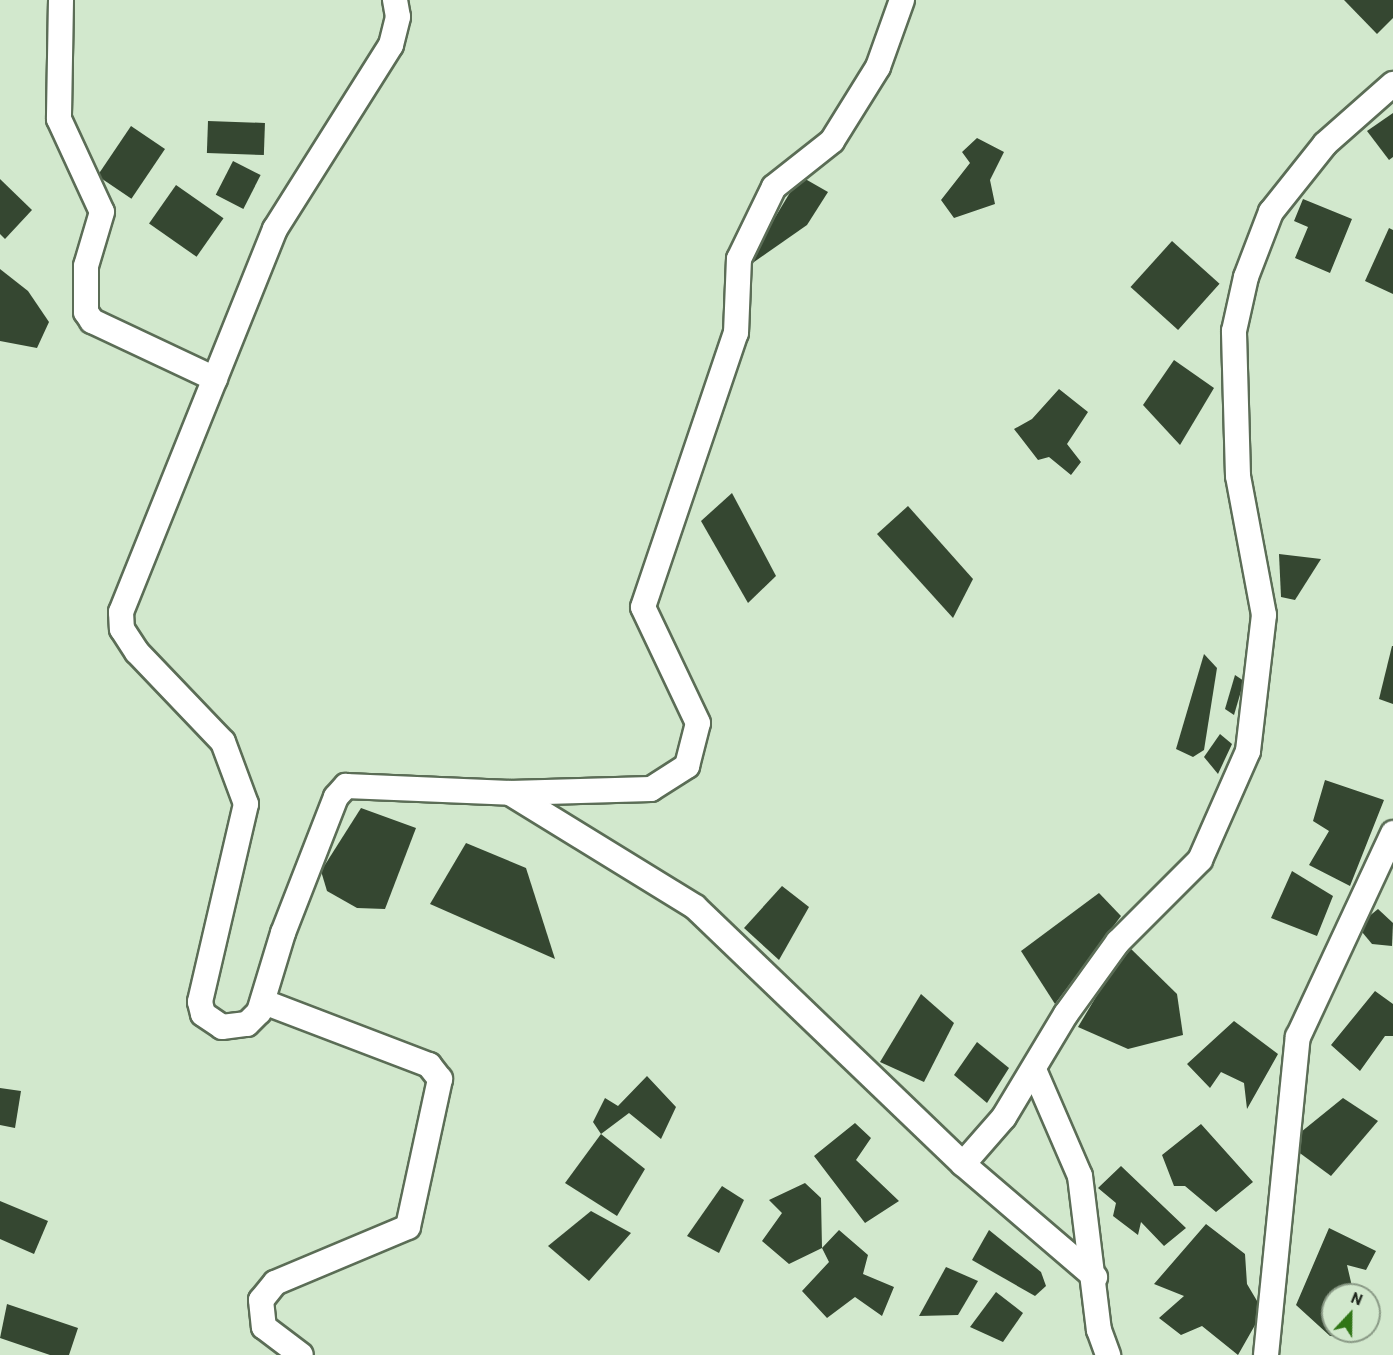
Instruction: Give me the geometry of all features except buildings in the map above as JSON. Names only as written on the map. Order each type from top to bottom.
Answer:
[{"type":"street","points":[[61,0],[59,119],[102,212],[86,266],[86,312],[92,321],[214,379]]},
{"type":"street","points":[[395,0],[398,16],[391,45],[275,229],[120,618],[137,652],[223,742],[246,804],[200,1009],[222,1027],[239,1027],[252,1021],[264,1002],[284,933],[341,790],[359,783],[510,793],[651,789],[689,762],[698,723],[643,607],[736,333],[739,258],[774,187],[838,132],[878,66],[902,0]]},
{"type":"street","points":[[963,1164],[1035,1072],[1066,1014],[1112,950],[1200,860],[1248,751],[1264,615],[1238,476],[1234,331],[1246,277],[1271,212],[1324,144],[1393,84]]},
{"type":"street","points":[[510,793],[695,907],[963,1164],[1095,1277]]},
{"type":"street","points":[[1266,1355],[1298,1037],[1393,833]]},
{"type":"street","points":[[264,1002],[429,1065],[440,1079],[408,1227],[275,1283],[261,1300],[264,1327],[301,1355]]},
{"type":"street","points":[[1035,1072],[1080,1176],[1095,1277],[1099,1330],[1108,1355]]}]
